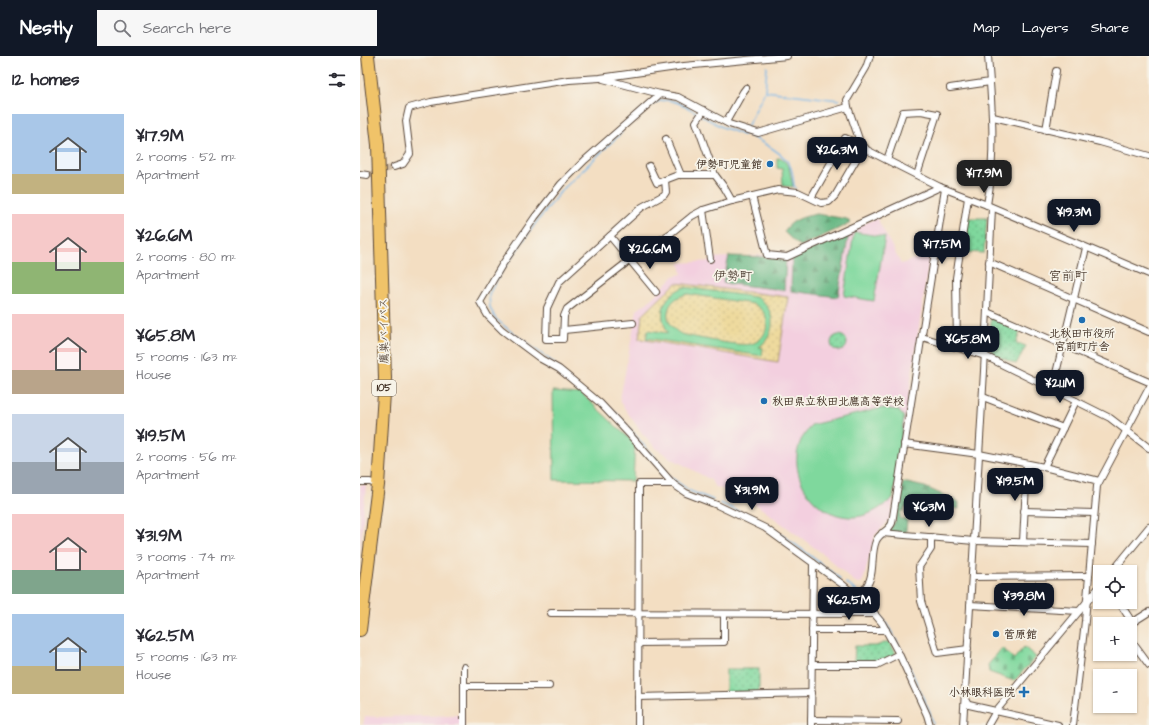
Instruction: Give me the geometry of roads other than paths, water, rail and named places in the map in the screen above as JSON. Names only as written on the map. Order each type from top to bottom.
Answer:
[{"type":"highway","name":"鷹巣バイパス","points":[[360,630],[378,485],[385,378],[378,145],[368,56]]},
{"type":"street","points":[[394,168],[403,164],[410,154],[406,121],[409,108],[431,102],[569,80],[600,78],[684,66],[787,56]]},
{"type":"street","points":[[870,56],[866,68],[847,100],[848,108],[860,142],[867,150],[942,188],[990,206],[1149,274]]},
{"type":"street","points":[[963,725],[983,397],[989,262],[993,117],[988,56]]},
{"type":"street","points":[[1046,130],[1056,71]]},
{"type":"street","points":[[600,78],[660,94],[678,97],[726,122],[758,133],[848,108]]},
{"type":"street","points":[[950,88],[990,82]]},
{"type":"street","points":[[726,122],[742,92],[746,88]]},
{"type":"street","points":[[660,94],[591,155],[561,184],[535,217],[502,265],[480,302],[488,316],[502,330],[541,359],[559,369],[600,403],[630,434],[673,484],[686,493],[723,508],[765,528],[859,596],[876,614],[886,630],[899,654],[927,715],[930,725]]},
{"type":"street","points":[[703,111],[696,122],[715,175],[732,201]]},
{"type":"street","points":[[887,160],[903,112],[920,111],[937,114],[917,175]]},
{"type":"street","points":[[993,117],[1100,142],[1149,156]]},
{"type":"street","points":[[811,198],[845,138],[864,146]]},
{"type":"street","points":[[666,139],[680,175]]},
{"type":"street","points":[[665,180],[666,192],[664,195],[642,207],[559,282],[547,308],[546,339],[563,339],[564,316],[567,309],[630,260],[671,233],[692,216],[703,210],[732,201],[778,190],[798,192],[821,203],[829,202],[835,196],[864,146]]},
{"type":"street","points":[[649,166],[657,183],[680,175],[715,175]]},
{"type":"street","points":[[752,196],[767,255],[787,257],[942,188]]},
{"type":"street","points":[[859,596],[870,578],[876,540],[890,527],[892,523],[922,337],[942,188]]},
{"type":"street","points":[[957,347],[956,278],[968,198]]},
{"type":"street","points":[[703,210],[710,259]]},
{"type":"street","points":[[610,236],[656,292]]},
{"type":"street","points":[[1052,390],[1086,248]]},
{"type":"street","points":[[989,262],[1149,332]]},
{"type":"street","points":[[987,312],[1149,382]]},
{"type":"street","points":[[564,330],[633,323]]},
{"type":"street","points":[[922,337],[985,356],[1110,418],[1149,448]]},
{"type":"street","points":[[1073,725],[1087,602],[1096,486],[1149,388]]},
{"type":"street","points":[[983,397],[1063,428]]},
{"type":"street","points":[[1044,467],[1076,401]]},
{"type":"street","points":[[904,444],[979,454],[1044,467],[1099,481]]},
{"type":"street","points":[[1022,542],[1027,464]]},
{"type":"street","points":[[360,482],[370,482],[378,485]]},
{"type":"street","points":[[638,725],[639,484],[673,484]]},
{"type":"street","points":[[1024,511],[1094,513]]},
{"type":"street","points":[[1118,565],[1149,528]]},
{"type":"street","points":[[882,533],[974,541],[1092,544]]},
{"type":"street","points":[[931,537],[931,549],[920,567],[921,601],[934,642],[938,653],[968,649]]},
{"type":"street","points":[[813,563],[811,723],[898,721]]},
{"type":"street","points":[[972,577],[1089,576]]},
{"type":"street","points":[[988,725],[996,711],[1093,595]]},
{"type":"street","points":[[970,605],[1079,611]]},
{"type":"street","points":[[551,613],[876,614]]},
{"type":"street","points":[[1137,619],[1148,613]]},
{"type":"street","points":[[639,643],[724,642],[724,614]]},
{"type":"street","points":[[812,630],[886,630]]},
{"type":"street","points":[[1137,649],[1149,665]]},
{"type":"street","points":[[812,666],[877,665],[899,654]]},
{"type":"street","points":[[464,667],[464,725]]},
{"type":"street","points":[[464,686],[549,686]]},
{"type":"street","points":[[638,697],[812,694]]},
{"type":"street","points":[[965,699],[969,705],[996,711],[1028,722],[1058,725]]},
{"type":"waterway","points":[[747,127],[765,91],[767,67]]},
{"type":"waterway","points":[[765,91],[839,100]]},
{"type":"waterway","points":[[653,104],[665,100],[677,102],[699,114]]},
{"type":"waterway","points":[[702,116],[722,127],[743,135],[746,130]]},
{"type":"waterway","points":[[554,363],[496,319],[490,308],[489,294],[500,274],[535,224],[561,191],[622,132]]},
{"type":"waterway","points":[[745,133],[769,146],[786,159],[791,169],[794,186],[796,188]]},
{"type":"waterway","points":[[604,403],[615,412],[666,471]]},
{"type":"waterway","points":[[669,476],[690,491],[713,500]]},
{"type":"waterway","points":[[720,503],[777,532],[840,579]]},
{"type":"waterway","points":[[846,583],[859,593]]},
{"type":"waterway","points":[[862,596],[873,606],[893,634],[909,666],[933,723]]},
{"type":"tunnel","points":[[367,175],[394,167]]},
{"type":"place","name":"伊勢町児童館","points":[[770,164]]},
{"type":"place","name":"北秋田市役所 宮前町庁舎","points":[[1082,320]]},
{"type":"place","name":"秋田県立秋田北鷹高等学校","points":[[764,401]]},
{"type":"place","name":"菅原館","points":[[996,634]]},
{"type":"place","name":"小林眼科医院","points":[[1024,692]]},
{"type":"district","name":"伊勢町","points":[[733,276]]},
{"type":"district","name":"宮前町","points":[[1068,276]]}]
